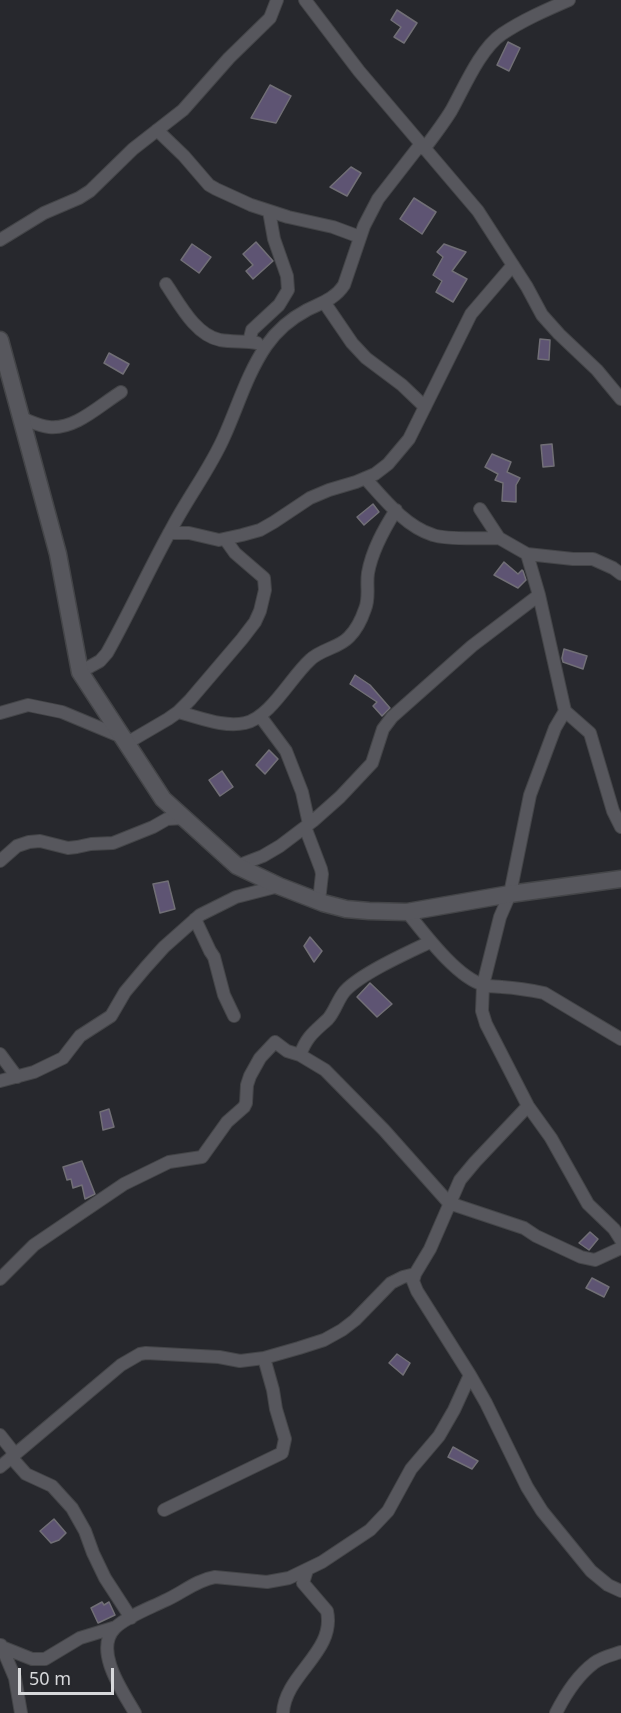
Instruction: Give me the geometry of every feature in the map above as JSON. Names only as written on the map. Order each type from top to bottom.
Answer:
[{"type":"street","points":[[0,240],[44,213],[90,191],[133,149],[183,110],[229,58],[265,24],[277,0]]},
{"type":"street","points":[[305,0],[359,71],[478,211],[542,315],[597,370],[621,399]]},
{"type":"street","points":[[80,672],[100,661],[107,653],[169,533],[224,438],[254,364],[267,344],[288,321],[334,296],[344,285],[364,226],[378,199],[450,111],[462,87],[501,34],[569,0]]},
{"type":"street","points":[[158,130],[209,185],[226,195],[269,211],[333,227],[360,237]]},
{"type":"street","points":[[249,342],[252,330],[279,305],[288,290],[287,276],[274,240],[269,211]]},
{"type":"street","points":[[0,232],[14,231]]},
{"type":"street","points":[[169,533],[189,533],[219,540],[260,530],[310,498],[375,474],[396,456],[409,439],[471,314],[513,265]]},
{"type":"street","points":[[166,284],[190,319],[208,336],[219,340],[267,344]]},
{"type":"street","points":[[324,302],[351,343],[425,407]]},
{"type":"street","points":[[0,340],[58,554],[80,672],[163,799],[237,866],[279,886],[346,909],[407,912],[510,894],[621,879]]},
{"type":"street","points":[[21,418],[50,427],[62,426],[82,418],[121,392]]},
{"type":"street","points":[[365,478],[407,522],[435,536],[499,538]]},
{"type":"street","points":[[480,509],[499,538],[527,554],[593,559],[613,567],[621,574]]},
{"type":"street","points":[[178,712],[225,724],[243,724],[255,720],[274,702],[311,658],[345,641],[354,632],[368,600],[367,575],[370,565],[384,529],[396,510]]},
{"type":"street","points":[[0,713],[28,705],[62,712],[124,740],[178,712],[242,639],[255,622],[263,603],[266,584],[264,578],[235,553],[225,539]]},
{"type":"street","points":[[527,554],[539,595],[564,711],[590,733],[613,810],[621,827]]},
{"type":"street","points":[[237,866],[263,856],[280,846],[351,786],[372,763],[383,729],[392,717],[472,646],[539,595]]},
{"type":"street","points":[[564,711],[555,728],[530,795],[510,894],[500,917],[483,985],[482,1011],[486,1024],[528,1106],[551,1138],[588,1204],[614,1229],[621,1240]]},
{"type":"street","points":[[260,716],[286,751],[302,792],[307,825],[321,869],[319,901]]},
{"type":"street","points":[[0,861],[17,846],[29,842],[39,841],[68,848],[113,843],[167,819],[184,818]]},
{"type":"street","points":[[0,1081],[34,1072],[63,1058],[80,1036],[111,1017],[125,992],[164,947],[209,909],[236,897],[279,886]]},
{"type":"street","points":[[407,912],[430,942],[458,969],[483,985],[544,993],[621,1039]]},
{"type":"street","points":[[195,919],[214,957],[224,995],[234,1016]]},
{"type":"street","points":[[300,1055],[316,1028],[328,1018],[339,999],[354,984],[388,963],[430,942]]},
{"type":"street","points":[[0,1279],[34,1245],[124,1184],[169,1162],[202,1156],[227,1122],[245,1106],[248,1081],[260,1058],[274,1043],[278,1043],[287,1051],[300,1055],[325,1070],[449,1203],[524,1228],[581,1257],[596,1260],[621,1248]]},
{"type":"street","points":[[0,1054],[17,1077]]},
{"type":"street","points":[[528,1106],[460,1180],[430,1249],[413,1278],[414,1284],[471,1375],[527,1487],[542,1511],[591,1571],[608,1586],[621,1591]]},
{"type":"street","points":[[0,1467],[121,1365],[140,1354],[219,1357],[240,1361],[264,1358],[315,1342],[342,1330],[391,1283],[415,1274]]},
{"type":"street","points":[[164,1510],[282,1453],[285,1439],[264,1358]]},
{"type":"street","points":[[1,1644],[32,1659],[45,1659],[80,1638],[116,1627],[208,1578],[267,1582],[289,1578],[307,1570],[360,1538],[382,1519],[411,1469],[439,1436],[471,1375]]},
{"type":"street","points":[[0,1435],[26,1474],[52,1486],[72,1508],[85,1531],[105,1578],[131,1618]]},
{"type":"street","points":[[283,1713],[284,1703],[302,1670],[321,1646],[326,1635],[327,1611],[303,1583],[307,1570]]},
{"type":"street","points":[[116,1627],[108,1639],[107,1657],[135,1713]]},
{"type":"street","points":[[1,1644],[4,1664],[15,1678],[21,1713]]},
{"type":"street","points":[[556,1713],[563,1699],[595,1662],[621,1652]]},
{"type":"building","points":[[397,10],[417,23],[404,43],[394,37],[401,27],[391,20]]},
{"type":"building","points":[[508,42],[520,48],[509,71],[497,65]]},
{"type":"building","points":[[270,85],[291,96],[276,123],[251,118]]},
{"type":"building","points":[[351,167],[361,173],[347,196],[330,187]]},
{"type":"building","points":[[414,198],[436,212],[422,234],[400,219]]},
{"type":"building","points":[[256,242],[273,261],[253,279],[246,271],[253,265],[243,254]]},
{"type":"building","points":[[192,244],[211,257],[199,273],[181,260]]},
{"type":"building","points":[[444,244],[466,252],[452,271],[467,279],[453,302],[436,292],[442,281],[433,275],[443,257],[437,252]]},
{"type":"building","points":[[540,339],[550,340],[549,360],[538,359]]},
{"type":"building","points":[[109,353],[129,364],[123,374],[104,363]]},
{"type":"building","points":[[552,444],[554,466],[543,467],[541,445]]},
{"type":"building","points":[[492,454],[511,462],[507,472],[520,478],[516,485],[516,502],[502,501],[503,483],[495,480],[498,474],[485,467]]},
{"type":"building","points":[[373,504],[379,512],[364,525],[357,517]]},
{"type":"building","points":[[504,562],[518,574],[523,571],[526,580],[518,588],[494,575]]},
{"type":"building","points":[[564,649],[587,656],[583,669],[563,662]]},
{"type":"building","points":[[355,675],[370,685],[390,708],[382,716],[373,706],[377,702],[350,684]]},
{"type":"building","points":[[269,750],[278,759],[265,774],[256,765]]},
{"type":"building","points":[[222,771],[233,787],[220,796],[209,780]]},
{"type":"building","points":[[168,881],[175,909],[160,913],[153,884]]},
{"type":"building","points":[[310,937],[322,951],[314,962],[304,946]]},
{"type":"building","points":[[370,983],[392,1004],[377,1017],[357,997]]},
{"type":"building","points":[[109,1109],[114,1127],[103,1130],[100,1112]]},
{"type":"building","points":[[82,1161],[95,1194],[85,1199],[82,1185],[73,1188],[71,1179],[67,1180],[63,1167]]},
{"type":"building","points":[[590,1232],[598,1239],[589,1250],[579,1243]]},
{"type":"building","points":[[592,1278],[609,1287],[604,1297],[586,1288]]},
{"type":"building","points":[[397,1354],[410,1363],[403,1375],[389,1363]]},
{"type":"building","points":[[453,1447],[478,1461],[472,1469],[448,1457]]},
{"type":"building","points":[[54,1519],[66,1533],[59,1540],[51,1543],[40,1531]]},
{"type":"building","points":[[102,1602],[104,1605],[109,1602],[115,1615],[98,1623],[91,1608]]}]
